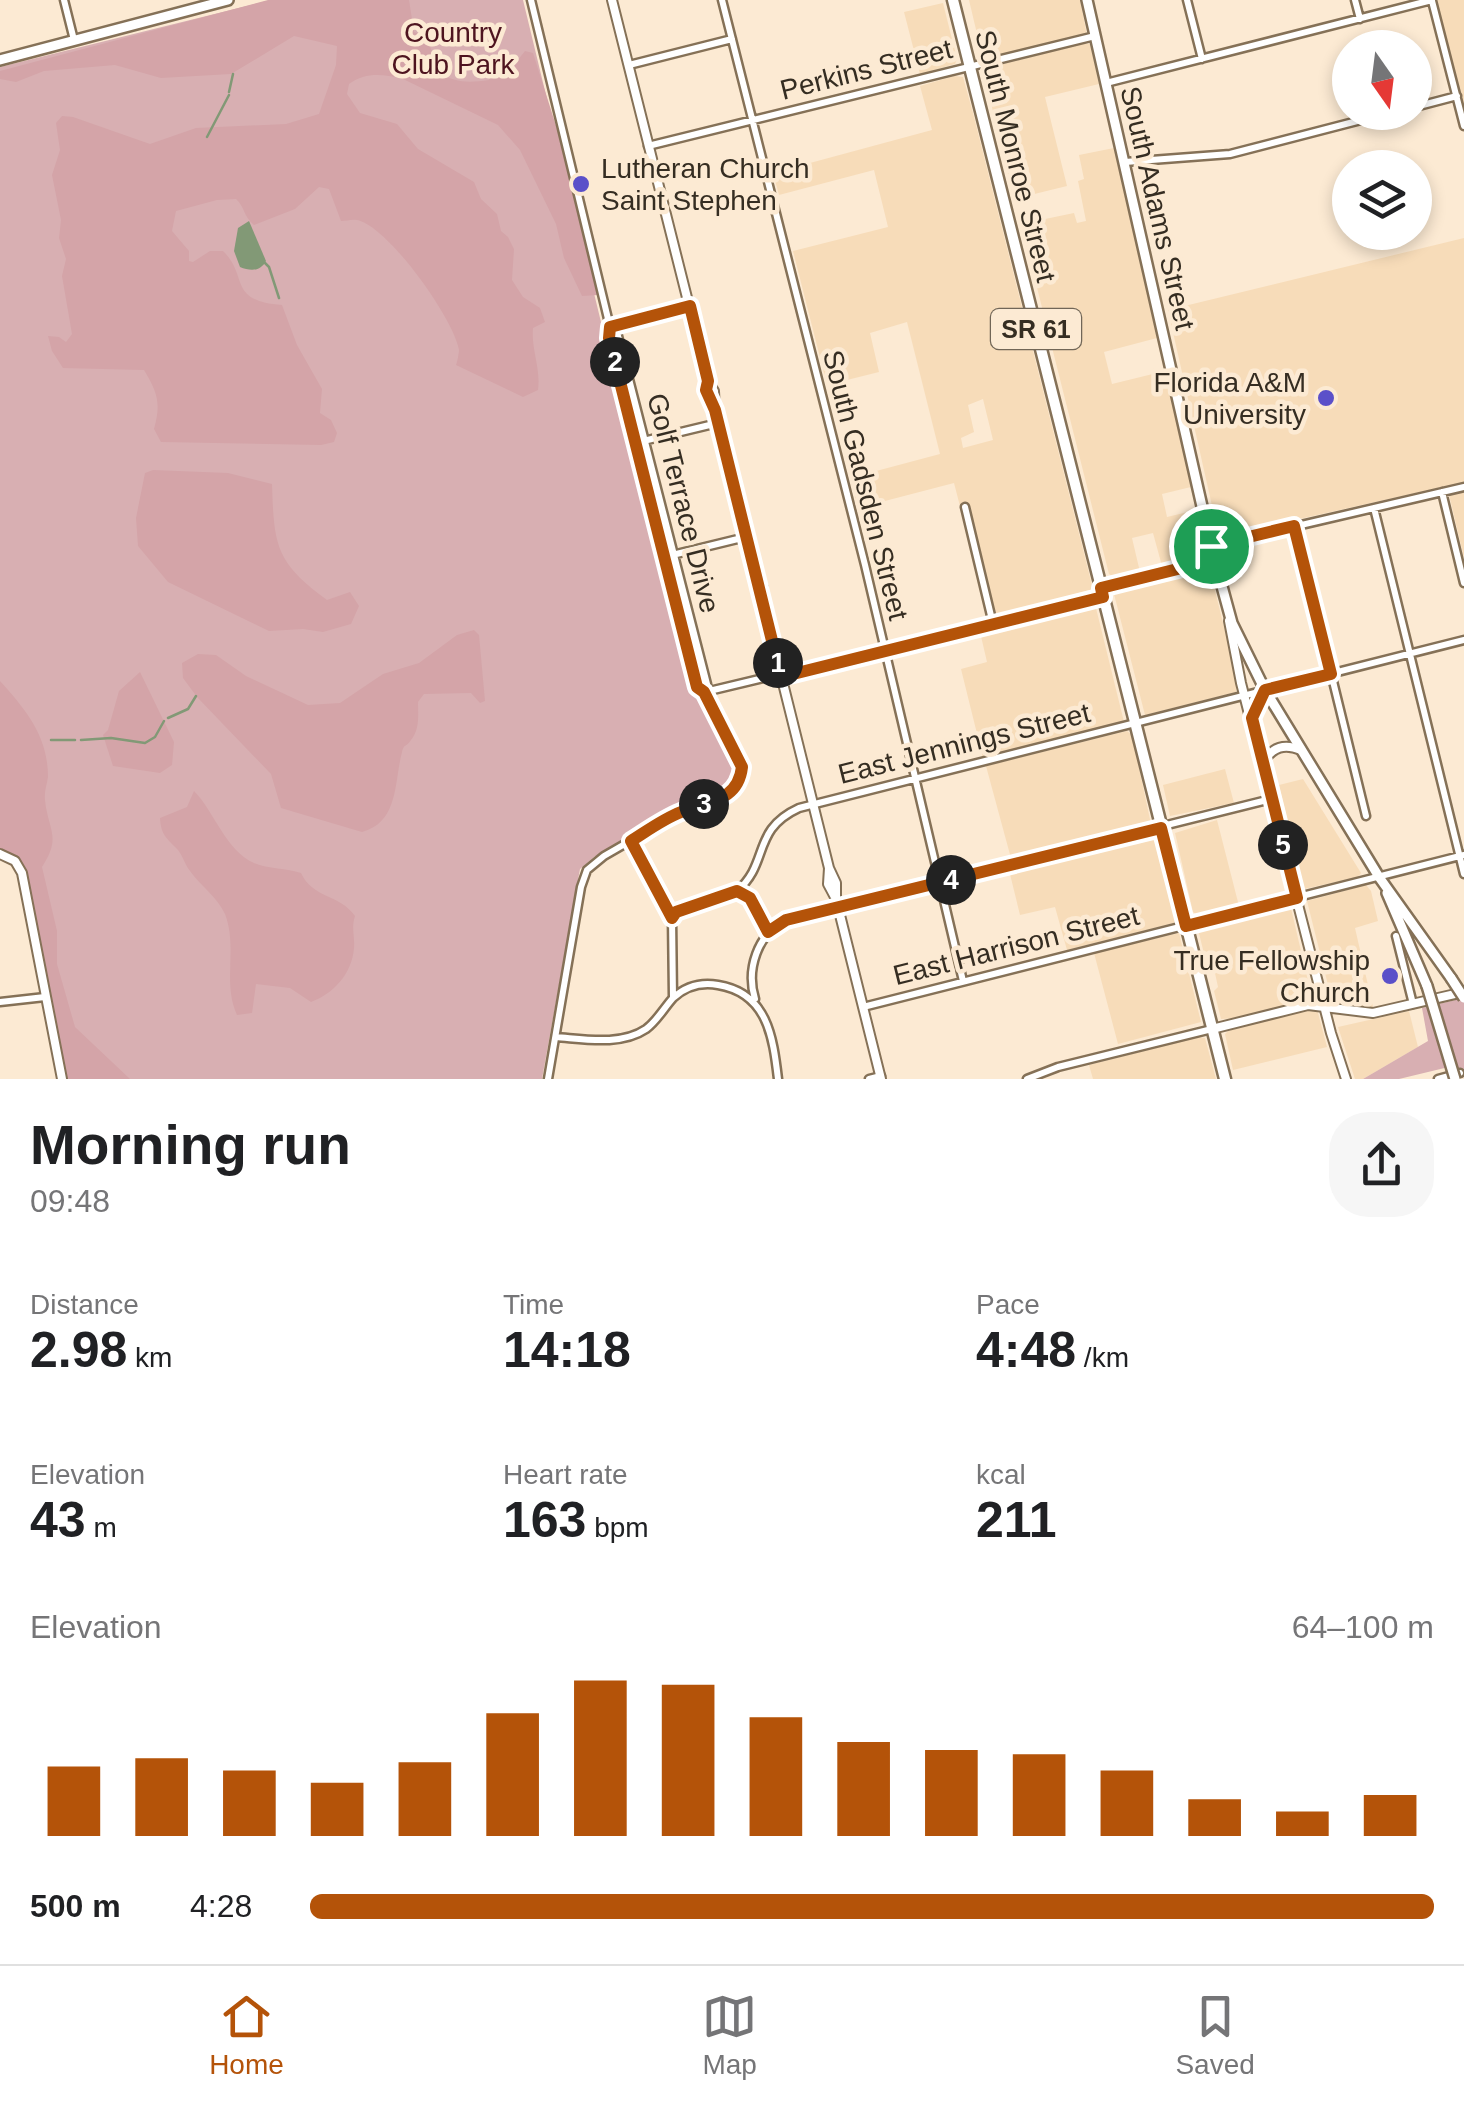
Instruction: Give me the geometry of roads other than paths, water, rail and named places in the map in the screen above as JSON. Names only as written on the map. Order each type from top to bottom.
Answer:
[{"type":"main road","points":[[0,60],[228,0]]},
{"type":"main road","name":"South Monroe Street","points":[[954,0],[1225,1079]]},
{"type":"main road","name":"South Adams Street","points":[[1087,0],[1227,607]]},
{"type":"main road","points":[[1227,607],[1265,690],[1301,750],[1379,877],[1464,995]]},
{"type":"main road","points":[[1379,877],[1428,986],[1457,1076]]},
{"type":"street","points":[[64,0],[74,40]]},
{"type":"street","name":"Golf Terrace Drive","points":[[530,0],[610,327],[609,338],[697,687],[704,692],[742,767],[741,777],[729,794],[682,811],[598,859],[586,873],[548,1079]]},
{"type":"street","points":[[612,0],[708,381],[714,391],[718,423],[754,568],[760,577],[761,597],[829,868],[836,883],[837,903],[863,1007],[874,1033],[881,1078],[868,1079]]},
{"type":"street","name":"South Gadsden Street","points":[[722,0],[963,982]]},
{"type":"street","points":[[1187,0],[1202,59]]},
{"type":"street","points":[[1355,0],[1360,19]]},
{"type":"street","points":[[1106,84],[1432,0],[1464,126]]},
{"type":"street","name":"Perkins Street","points":[[648,146],[1095,36]]},
{"type":"street","points":[[629,66],[732,40]]},
{"type":"street","points":[[1432,102],[1456,96]]},
{"type":"street","points":[[1125,162],[1230,154],[1332,128]]},
{"type":"street","points":[[610,327],[690,306]]},
{"type":"street","name":"Golf Terrace Drive","points":[[610,327],[618,336],[645,440],[707,684],[704,692]]},
{"type":"street","points":[[636,442],[718,423]]},
{"type":"street","points":[[1211,546],[1464,487]]},
{"type":"street","points":[[1442,492],[1464,584]]},
{"type":"street","points":[[965,507],[993,624]]},
{"type":"street","points":[[1374,508],[1464,874]]},
{"type":"street","points":[[1294,526],[1366,816]]},
{"type":"street","points":[[664,557],[746,536]]},
{"type":"street","points":[[704,692],[993,624],[1214,560]]},
{"type":"street","name":"South Adams Street","points":[[1227,607],[1244,696],[1346,1079]]},
{"type":"street","name":"East Jennings Street","points":[[737,891],[751,875],[773,825],[787,813],[813,804],[1464,640]]},
{"type":"street","points":[[1252,718],[1265,690]]},
{"type":"street","points":[[1262,762],[1278,747],[1301,750]]},
{"type":"street","points":[[778,1079],[772,1041],[750,983],[768,932],[786,920],[837,903],[939,882],[1271,799]]},
{"type":"street","points":[[631,841],[672,918],[673,998]]},
{"type":"street","points":[[0,854],[15,860],[22,873],[62,1079]]},
{"type":"street","name":"East Harrison Street","points":[[863,1007],[1462,856]]},
{"type":"street","points":[[672,918],[676,912],[737,891],[750,898],[768,932]]},
{"type":"street","points":[[1396,936],[1413,1005]]},
{"type":"street","points":[[556,1037],[597,1040],[634,1035],[649,1026],[673,998],[705,983],[741,991],[754,999]]},
{"type":"street","points":[[1027,1079],[1058,1067],[1308,1005],[1368,1013],[1464,995]]},
{"type":"street","points":[[0,1002],[45,996]]},
{"type":"street","points":[[1438,1079],[1457,1076]]},
{"type":"waterway","points":[[229,92],[233,74]]},
{"type":"waterway","points":[[207,137],[229,95]]},
{"type":"waterway","points":[[265,263],[279,298]]},
{"type":"waterway","points":[[168,718],[188,709],[196,696]]},
{"type":"waterway","points":[[81,740],[111,738],[145,743],[155,737],[164,721]]},
{"type":"waterway","points":[[51,740],[75,740]]},
{"type":"place","name":"Lutheran Church Saint Stephen","points":[[581,184]]},
{"type":"place","name":"Florida A&M University","points":[[1326,398]]},
{"type":"place","name":"True Fellowship Church","points":[[1390,976]]},
{"type":"park label","name":"Country Club Park","points":[[453,48]]}]
